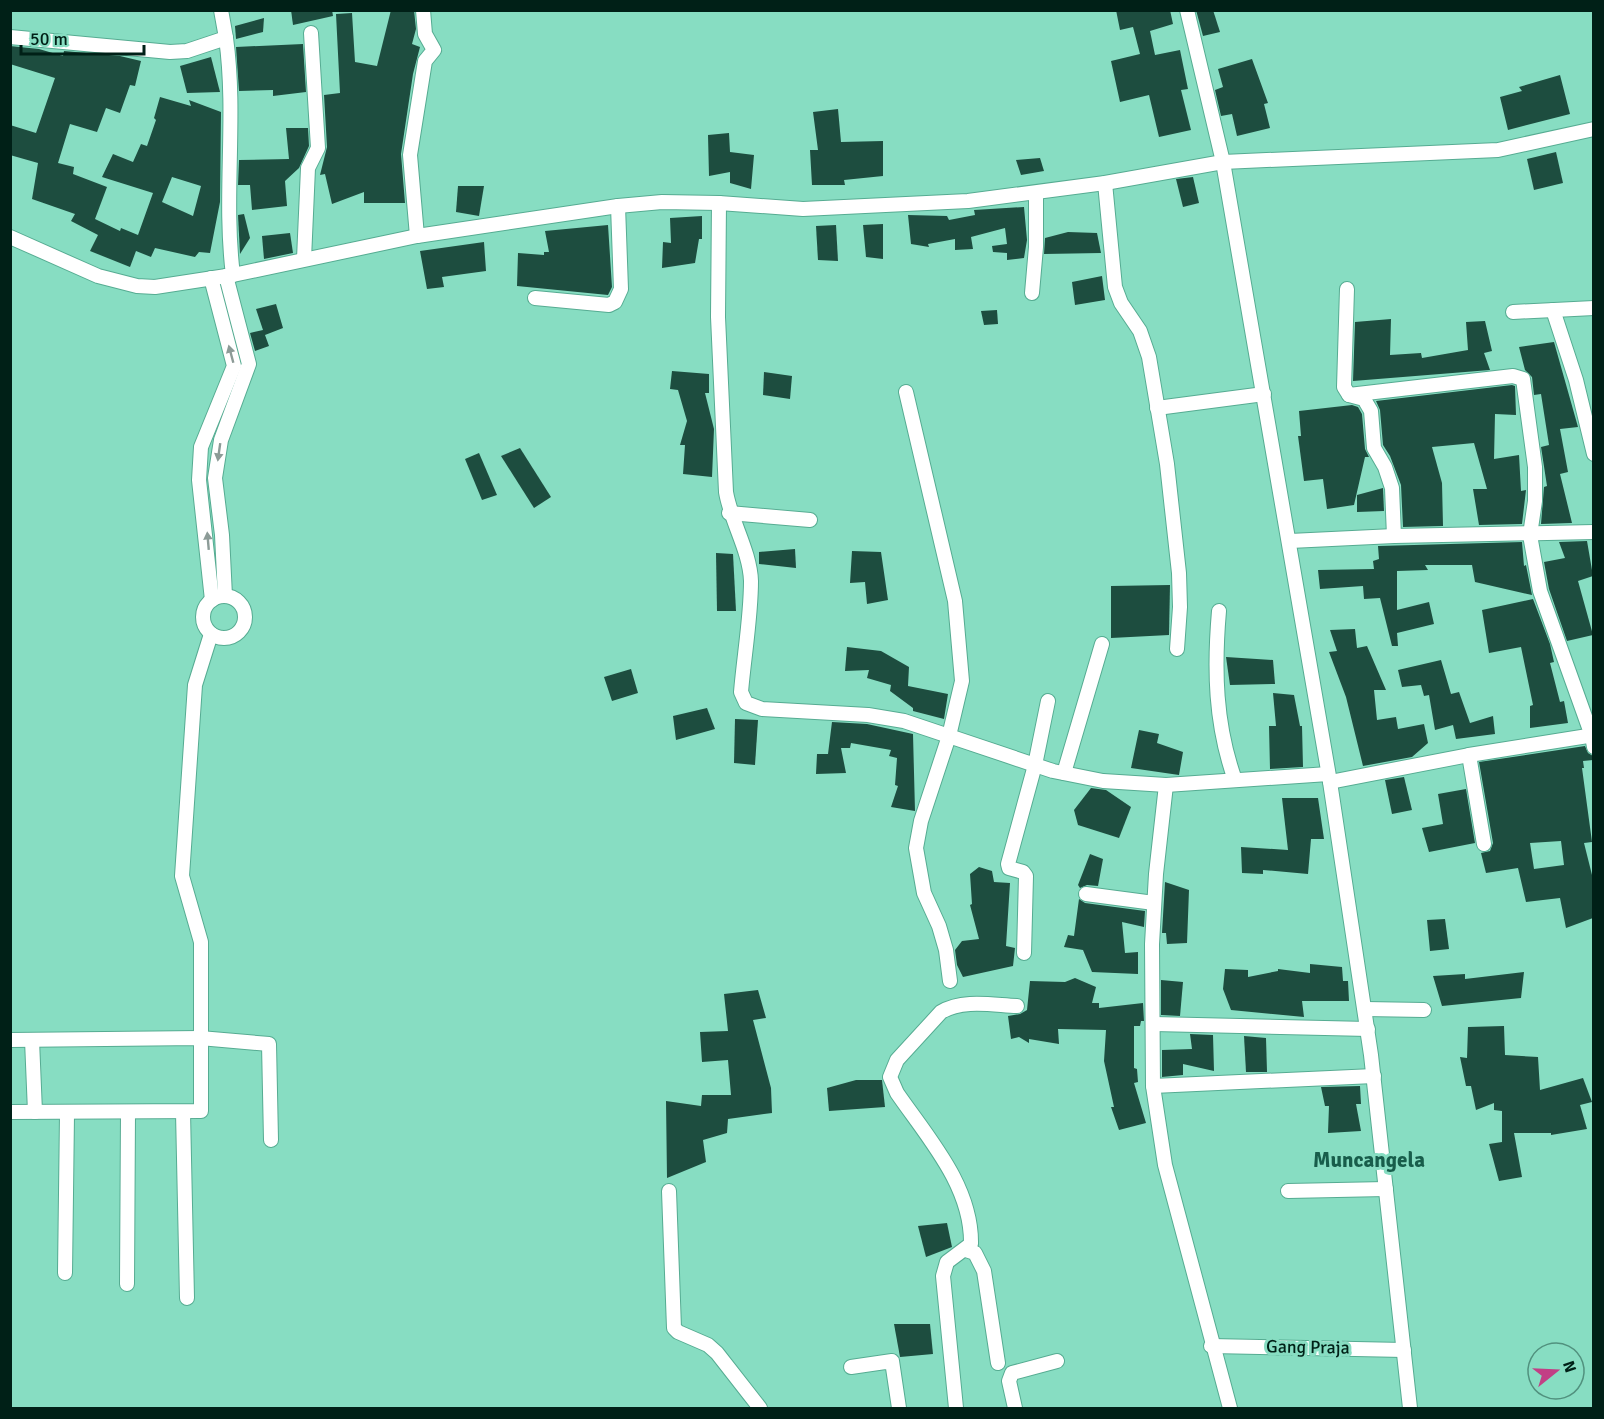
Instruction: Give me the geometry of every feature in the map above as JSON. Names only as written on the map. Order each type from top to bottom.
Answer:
[{"type":"street","points":[[218,598],[237,601],[245,612],[244,625],[236,635],[224,639],[211,634],[204,623],[204,610],[218,598],[222,535],[215,478],[221,440],[249,364],[229,275],[232,93],[226,38],[220,10]]},
{"type":"street","points":[[417,236],[410,155],[425,61],[434,50],[425,34],[423,10]]},
{"type":"street","points":[[1187,10],[1223,162],[1329,778],[1368,1029],[1410,1408]]},
{"type":"street","points":[[304,259],[308,168],[318,148],[311,33]]},
{"type":"street","points":[[10,37],[170,52],[187,51],[226,38]]},
{"type":"street","points":[[10,237],[116,282],[155,286],[229,275],[417,236],[618,206],[662,202],[719,203],[803,209],[968,201],[1105,183],[1223,162],[1498,150],[1593,129]]},
{"type":"street","points":[[1105,183],[1114,287],[1121,303],[1140,331],[1149,357],[1157,408],[1179,573],[1180,607],[1177,650]]},
{"type":"street","points":[[1032,293],[1036,247],[1035,193]]},
{"type":"street","points":[[719,203],[718,317],[724,465],[729,513],[747,560],[751,581],[741,692],[746,703],[762,709],[868,715],[904,721],[1064,773],[1103,781],[1166,785],[1235,780],[1329,778],[1469,755],[1593,739],[1540,591],[1530,535],[1535,501],[1535,467],[1522,379],[1519,375],[1349,395]]},
{"type":"street","points":[[535,298],[609,305],[615,302],[621,289],[618,206]]},
{"type":"street","points":[[211,278],[234,366],[201,447],[200,480],[218,598]]},
{"type":"street","points":[[1347,289],[1343,376],[1349,395]]},
{"type":"street","points":[[1513,312],[1593,308]]},
{"type":"street","points":[[1553,310],[1576,380],[1593,454]]},
{"type":"street","points":[[906,392],[956,613],[962,681],[950,736],[921,821],[916,848],[924,892],[939,926],[946,950],[950,981]]},
{"type":"street","points":[[1157,408],[1264,394]]},
{"type":"street","points":[[1349,395],[1364,399],[1371,411],[1374,448],[1385,467],[1392,488],[1394,536]]},
{"type":"street","points":[[219,406],[231,414]]},
{"type":"street","points":[[729,513],[810,520]]},
{"type":"street","points":[[1290,542],[1394,536],[1593,532]]},
{"type":"street","points":[[1219,611],[1215,662],[1216,698],[1222,738],[1235,780]]},
{"type":"street","points":[[10,1112],[67,1114],[201,1111],[201,942],[182,876],[195,685],[211,634]]},
{"type":"street","points":[[1064,773],[1102,644]]},
{"type":"street","points":[[1024,953],[1026,876],[1023,872],[1009,868],[1008,864],[1035,765],[1048,701]]},
{"type":"street","points":[[1469,755],[1484,844]]},
{"type":"street","points":[[1166,785],[1152,944],[1153,1086],[1165,1166],[1211,1346],[1230,1408]]},
{"type":"street","points":[[1086,894],[1154,903]]},
{"type":"street","points":[[956,1408],[942,1276],[947,1262],[966,1250],[971,1238],[956,1180],[897,1093],[891,1077],[897,1060],[941,1012],[962,1004],[1017,1006]]},
{"type":"street","points":[[1365,1010],[1424,1010]]},
{"type":"street","points":[[1154,1024],[1368,1029]]},
{"type":"street","points":[[10,1040],[200,1038],[269,1044],[271,1140]]},
{"type":"street","points":[[32,1040],[35,1112]]},
{"type":"street","points":[[1153,1086],[1374,1076]]},
{"type":"street","points":[[183,1112],[187,1298]]},
{"type":"street","points":[[128,1113],[128,1284]]},
{"type":"street","points":[[65,1273],[67,1114]]},
{"type":"street","points":[[1288,1191],[1386,1189]]},
{"type":"street","points":[[669,1191],[674,1328],[708,1345],[717,1353],[760,1408]]},
{"type":"street","points":[[966,1250],[975,1253],[984,1271],[998,1364]]},
{"type":"street","name":"Gang Praja","points":[[1211,1346],[1404,1350]]},
{"type":"street","points":[[851,1367],[892,1361],[899,1408]]},
{"type":"street","points":[[1015,1408],[1009,1381],[1012,1373],[1057,1361]]},
{"type":"building","points":[[291,10],[332,10],[333,16],[293,25]]},
{"type":"building","points":[[391,10],[414,10],[416,29],[412,44],[420,47],[413,74],[401,154],[405,203],[364,203],[364,192],[332,204],[325,174],[320,175],[327,147],[324,95],[340,93],[336,14],[352,13],[355,62],[377,66]]},
{"type":"building","points":[[1116,10],[1170,10],[1173,24],[1150,31],[1155,55],[1180,50],[1188,89],[1181,90],[1191,130],[1159,137],[1149,95],[1120,102],[1111,61],[1140,54],[1133,27],[1120,30]]},
{"type":"building","points":[[1196,10],[1213,10],[1220,32],[1203,36]]},
{"type":"building","points":[[264,18],[263,32],[236,39],[235,26]]},
{"type":"building","points":[[303,44],[306,92],[273,96],[273,90],[239,91],[236,47]]},
{"type":"building","points":[[10,46],[39,49],[63,56],[64,51],[120,56],[141,61],[135,86],[130,85],[120,113],[106,108],[97,132],[70,124],[58,163],[74,167],[73,174],[107,187],[95,219],[120,231],[121,228],[138,235],[153,193],[102,177],[113,154],[133,162],[141,144],[147,146],[156,120],[154,118],[160,97],[191,106],[189,100],[221,112],[220,202],[210,253],[199,252],[195,257],[155,248],[151,257],[136,251],[130,267],[90,251],[98,235],[71,221],[75,214],[32,199],[38,163],[10,155],[10,125],[36,133],[55,78],[10,64]],"holes":[[[172,177],[201,186],[193,216],[162,202]]]},
{"type":"building","points":[[211,57],[220,92],[187,93],[180,66]]},
{"type":"building","points":[[1252,59],[1268,103],[1264,104],[1270,128],[1237,136],[1232,114],[1221,116],[1215,90],[1223,87],[1218,69]]},
{"type":"building","points":[[1560,75],[1570,114],[1508,130],[1500,97],[1522,91],[1519,87]]},
{"type":"building","points":[[838,109],[841,142],[883,141],[883,176],[844,180],[845,185],[812,185],[810,150],[818,150],[813,112]]},
{"type":"building","points":[[286,128],[308,128],[309,146],[299,168],[285,181],[287,206],[252,210],[250,185],[238,185],[239,160],[289,159]]},
{"type":"building","points":[[729,133],[730,152],[754,155],[751,189],[730,183],[730,172],[709,176],[708,135]]},
{"type":"building","points":[[1556,152],[1563,183],[1534,190],[1527,159]]},
{"type":"building","points":[[1040,158],[1044,171],[1021,175],[1016,160]]},
{"type":"building","points":[[1193,177],[1199,203],[1183,207],[1176,179]]},
{"type":"building","points":[[458,186],[484,186],[479,216],[456,212]]},
{"type":"building","points":[[1024,207],[1027,240],[1024,258],[1007,260],[1007,253],[993,252],[992,246],[1007,244],[1005,228],[971,237],[973,249],[955,250],[955,239],[928,244],[929,247],[911,244],[908,215],[947,216],[949,220],[975,215],[974,210]]},
{"type":"building","points":[[244,214],[250,238],[240,254],[238,215]]},
{"type":"building","points":[[702,216],[702,239],[699,239],[695,263],[662,268],[663,242],[671,243],[670,218]]},
{"type":"building","points":[[883,224],[883,259],[866,257],[863,225]]},
{"type":"building","points":[[608,225],[612,287],[608,295],[517,286],[518,253],[544,255],[544,252],[549,252],[545,231]]},
{"type":"building","points":[[836,225],[838,261],[818,260],[816,226]]},
{"type":"building","points":[[1068,232],[1097,233],[1101,253],[1044,254],[1045,238]]},
{"type":"building","points":[[290,233],[293,253],[264,259],[262,236]]},
{"type":"building","points":[[484,242],[486,271],[442,277],[444,287],[427,289],[420,251]]},
{"type":"building","points":[[1102,276],[1105,300],[1075,305],[1072,282]]},
{"type":"building","points":[[276,304],[283,328],[265,335],[269,346],[255,351],[250,333],[263,330],[256,309]]},
{"type":"building","points":[[997,310],[998,324],[984,325],[981,311]]},
{"type":"building","points":[[1391,319],[1390,355],[1421,353],[1422,358],[1468,350],[1466,322],[1485,321],[1492,351],[1484,353],[1490,370],[1353,381],[1355,322]]},
{"type":"building","points":[[1554,342],[1578,427],[1560,429],[1568,472],[1560,474],[1572,523],[1541,524],[1544,487],[1547,486],[1541,447],[1549,445],[1541,394],[1534,395],[1532,377],[1525,370],[1519,347]]},
{"type":"building","points":[[672,371],[709,374],[709,393],[705,393],[714,429],[712,477],[683,474],[685,445],[680,445],[687,421],[678,390],[670,389]]},
{"type":"building","points":[[764,372],[792,376],[790,399],[763,395]]},
{"type":"building","points":[[1515,386],[1516,415],[1495,414],[1494,459],[1519,455],[1521,491],[1526,490],[1522,524],[1479,525],[1473,489],[1487,489],[1474,443],[1432,447],[1442,483],[1443,526],[1403,527],[1401,485],[1390,456],[1383,445],[1380,410],[1376,401]]},
{"type":"building","points":[[1352,405],[1358,407],[1362,414],[1365,449],[1369,457],[1365,457],[1354,505],[1327,509],[1323,479],[1304,481],[1298,436],[1301,436],[1299,411]]},
{"type":"building","points":[[520,448],[551,497],[534,508],[501,456]]},
{"type":"building","points":[[479,453],[497,495],[482,500],[465,459]]},
{"type":"building","points":[[1383,488],[1384,511],[1357,512],[1357,495]]},
{"type":"building","points":[[1587,541],[1593,576],[1578,581],[1593,635],[1567,641],[1549,589],[1544,562],[1565,558],[1559,542]]},
{"type":"building","points":[[1522,542],[1524,566],[1526,565],[1532,595],[1475,582],[1472,565],[1425,565],[1428,570],[1397,571],[1397,610],[1429,602],[1434,624],[1397,633],[1398,646],[1392,646],[1380,598],[1364,599],[1363,586],[1320,589],[1318,570],[1374,569],[1373,561],[1379,559],[1378,546]]},
{"type":"building","points":[[795,549],[796,568],[759,564],[759,552]]},
{"type":"building","points":[[852,551],[881,552],[888,600],[867,604],[865,582],[850,583]]},
{"type":"building","points":[[716,553],[733,554],[736,611],[717,611]]},
{"type":"building","points":[[1170,585],[1169,635],[1111,638],[1111,586]]},
{"type":"building","points":[[1533,599],[1550,644],[1554,662],[1550,663],[1560,702],[1564,701],[1568,723],[1530,728],[1530,706],[1533,705],[1521,647],[1489,653],[1482,610]]},
{"type":"building","points":[[1355,629],[1357,648],[1367,646],[1386,690],[1374,690],[1377,720],[1396,717],[1398,729],[1424,724],[1428,743],[1412,757],[1363,766],[1346,697],[1329,652],[1337,651],[1330,630]]},
{"type":"building","points":[[847,647],[881,651],[909,667],[908,686],[948,694],[944,719],[913,711],[913,708],[890,691],[891,685],[867,678],[869,670],[845,671]]},
{"type":"building","points":[[1226,657],[1273,660],[1275,684],[1230,685]]},
{"type":"building","points":[[1441,660],[1451,694],[1459,692],[1470,723],[1493,716],[1495,734],[1456,739],[1453,725],[1435,730],[1429,695],[1424,696],[1421,685],[1402,687],[1398,670]]},
{"type":"building","points":[[631,669],[638,693],[612,701],[604,677]]},
{"type":"building","points":[[1273,693],[1294,695],[1300,726],[1302,726],[1303,767],[1270,769],[1269,726],[1276,726]]},
{"type":"building","points":[[707,708],[715,729],[676,740],[673,716]]},
{"type":"building","points":[[735,719],[758,720],[755,765],[734,763]]},
{"type":"building","points":[[832,722],[867,724],[913,734],[915,811],[891,807],[898,786],[895,785],[897,758],[889,756],[891,750],[851,743],[850,748],[841,748],[846,773],[816,774],[817,754],[828,754]]},
{"type":"building","points":[[1139,730],[1159,734],[1157,743],[1183,752],[1179,775],[1131,768]]},
{"type":"building","points":[[1585,746],[1588,753],[1593,756],[1593,760],[1583,761],[1584,768],[1582,768],[1592,842],[1584,843],[1593,879],[1593,918],[1566,928],[1560,898],[1526,902],[1518,868],[1486,873],[1481,853],[1490,851],[1493,843],[1479,762]],"holes":[[[1561,841],[1564,865],[1534,869],[1530,843]]]},
{"type":"building","points":[[1404,777],[1412,810],[1392,814],[1385,780]]},
{"type":"building","points":[[1091,788],[1106,790],[1131,807],[1119,838],[1078,825],[1074,810]]},
{"type":"building","points":[[1466,789],[1475,843],[1429,852],[1422,828],[1443,824],[1438,794]]},
{"type":"building","points":[[1282,798],[1318,798],[1324,839],[1311,839],[1308,874],[1263,870],[1263,874],[1242,873],[1241,847],[1288,850]]},
{"type":"building","points":[[1090,854],[1103,859],[1098,886],[1087,885],[1080,888],[1078,885]]},
{"type":"building","points":[[979,867],[992,871],[994,882],[1010,883],[1006,946],[1015,948],[1013,966],[963,977],[957,965],[955,950],[962,941],[979,939],[970,905],[972,904],[970,874]]},
{"type":"building","points":[[1165,882],[1189,890],[1187,943],[1167,944],[1166,933],[1162,933]]},
{"type":"building","points":[[1079,899],[1085,903],[1145,911],[1144,927],[1122,922],[1125,953],[1138,952],[1138,974],[1092,972],[1083,950],[1064,947],[1068,935],[1074,936]]},
{"type":"building","points":[[1445,919],[1449,949],[1430,951],[1427,920]]},
{"type":"building","points":[[1310,964],[1342,967],[1343,981],[1348,981],[1349,1001],[1302,1001],[1304,1017],[1231,1010],[1223,989],[1225,969],[1248,970],[1248,977],[1278,971],[1278,969],[1310,973]]},
{"type":"building","points":[[1524,972],[1521,998],[1442,1006],[1433,976],[1465,974],[1465,979]]},
{"type":"building","points":[[1075,978],[1096,987],[1092,1003],[1099,1003],[1099,1008],[1143,1003],[1144,1021],[1141,1021],[1140,1026],[1134,1026],[1134,1068],[1137,1069],[1138,1082],[1134,1083],[1146,1123],[1119,1130],[1111,1107],[1114,1107],[1104,1061],[1106,1030],[1058,1029],[1059,1044],[1029,1039],[1029,1043],[1019,1037],[1011,1039],[1008,1016],[1027,1010],[1030,981],[1065,982]]},
{"type":"building","points":[[1161,980],[1183,982],[1180,1016],[1161,1015]]},
{"type":"building","points":[[758,990],[766,1018],[753,1020],[771,1088],[772,1113],[728,1119],[727,1133],[703,1140],[706,1162],[667,1178],[666,1101],[701,1106],[702,1095],[731,1095],[728,1060],[702,1062],[700,1032],[728,1031],[724,994]]},
{"type":"building","points":[[1504,1026],[1505,1055],[1538,1057],[1540,1090],[1583,1078],[1592,1102],[1580,1105],[1587,1129],[1551,1135],[1551,1133],[1514,1133],[1522,1177],[1499,1181],[1489,1144],[1502,1142],[1502,1111],[1494,1110],[1494,1103],[1476,1110],[1471,1086],[1466,1086],[1460,1057],[1467,1058],[1468,1027]]},
{"type":"building","points":[[1190,1034],[1213,1035],[1214,1071],[1183,1064],[1183,1075],[1162,1077],[1162,1050],[1192,1049]]},
{"type":"building","points":[[1244,1036],[1266,1038],[1267,1072],[1246,1072]]},
{"type":"building","points":[[856,1080],[882,1080],[885,1107],[829,1111],[827,1088]]},
{"type":"building","points":[[1360,1086],[1361,1104],[1356,1104],[1361,1131],[1328,1133],[1329,1106],[1325,1106],[1321,1087]]},
{"type":"building","points":[[947,1223],[952,1247],[926,1257],[918,1226]]},
{"type":"building","points":[[894,1324],[930,1324],[933,1354],[900,1357]]},
{"type":"district","name":"Muncangela","points":[[1369,1160]]}]
